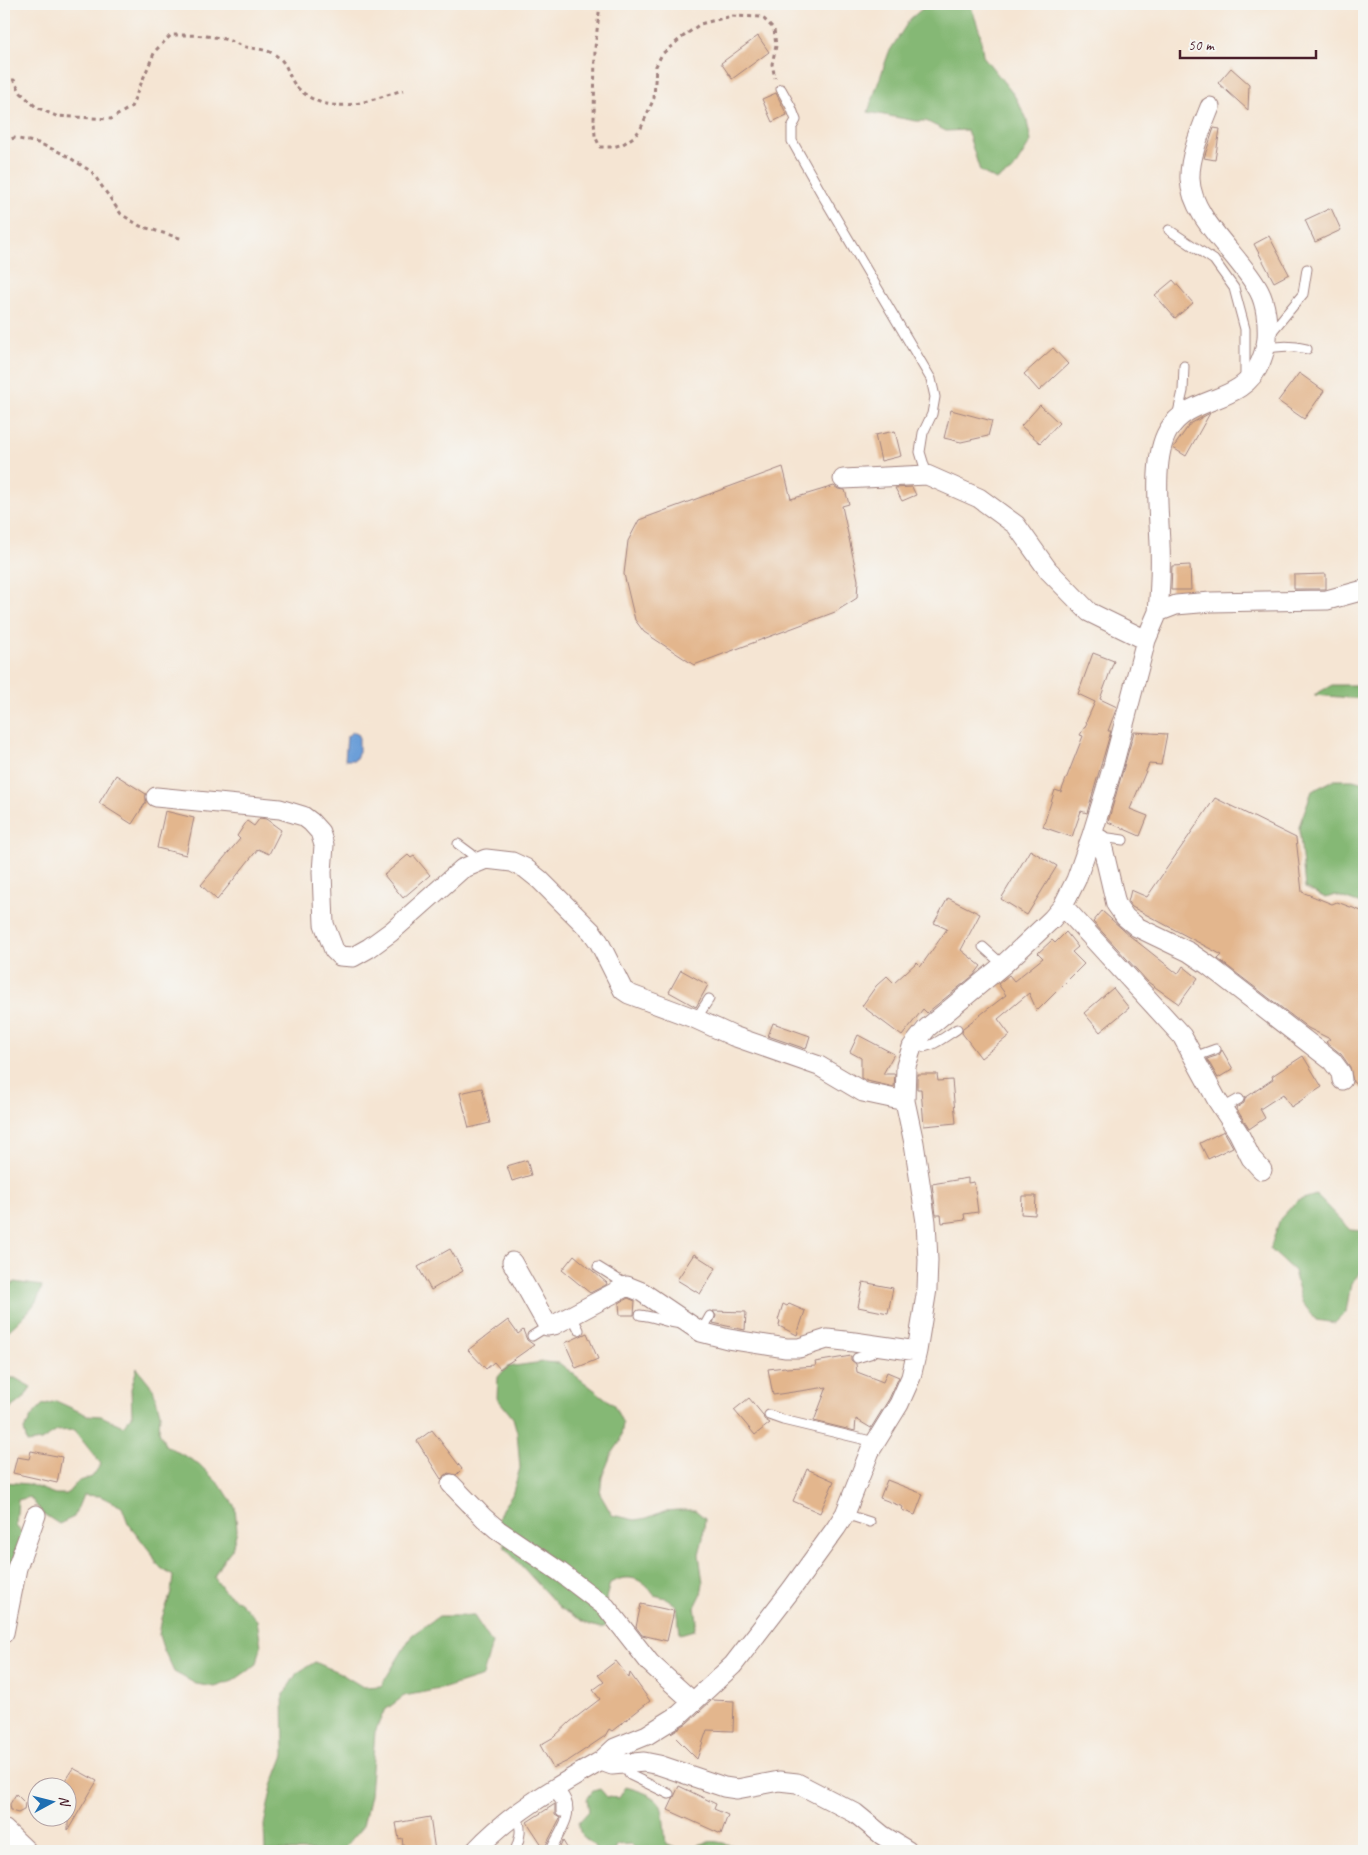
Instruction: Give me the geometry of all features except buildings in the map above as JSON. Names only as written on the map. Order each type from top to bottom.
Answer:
[{"type":"street","points":[[475,1851],[488,1837],[516,1815],[601,1760],[614,1748],[647,1735],[679,1715],[733,1665],[791,1590],[845,1514],[875,1442],[899,1404],[911,1377],[927,1289],[928,1260],[923,1205],[914,1143],[905,1101],[906,1066],[912,1047],[927,1028],[1003,965],[1052,919],[1063,906],[1097,838],[1113,766],[1146,640],[1158,612],[1160,581],[1157,494],[1161,453],[1167,433],[1177,418],[1195,407],[1224,397],[1251,378],[1257,370],[1266,343],[1265,311],[1259,291],[1194,200],[1190,179],[1197,139],[1210,107]]},
{"type":"street","points":[[843,479],[927,475],[979,498],[1016,525],[1048,570],[1089,612],[1146,640]]},
{"type":"street","points":[[1158,612],[1176,605],[1211,602],[1327,600],[1364,590]]},
{"type":"street","points":[[156,797],[280,809],[303,816],[311,822],[320,832],[324,845],[322,872],[324,924],[334,950],[340,956],[353,957],[369,948],[391,932],[462,869],[480,860],[512,862],[525,868],[540,880],[592,932],[623,990],[629,994],[696,1019],[733,1036],[819,1066],[863,1092],[905,1101]]},
{"type":"street","points":[[1097,838],[1116,904],[1125,917],[1149,934],[1189,952],[1243,991],[1332,1061],[1341,1073],[1342,1080]]},
{"type":"street","points":[[1063,906],[1182,1036],[1217,1100],[1231,1103],[1251,1158],[1262,1170]]},
{"type":"street","points":[[512,1262],[540,1331],[554,1325],[575,1323],[617,1290],[627,1286],[642,1292],[694,1328],[786,1348],[799,1348],[827,1339],[917,1351]]},
{"type":"street","points":[[451,1484],[498,1530],[560,1572],[606,1607],[650,1662],[692,1701]]},
{"type":"street","points":[[4,1632],[17,1568],[36,1516]]},
{"type":"street","points":[[601,1760],[612,1764],[644,1762],[659,1765],[724,1787],[736,1789],[779,1781],[797,1783],[855,1813],[882,1835],[908,1851]]},
{"type":"street","points":[[4,1829],[28,1851]]},
{"type":"lane","points":[[781,89],[791,106],[796,120],[792,127],[792,141],[930,379],[935,397],[932,414],[923,433],[920,452],[927,475]]},
{"type":"lane","points":[[1170,230],[1214,260],[1234,288],[1245,329],[1245,382]]},
{"type":"lane","points":[[1307,269],[1303,294],[1266,343],[1277,346],[1292,345],[1307,348]]},
{"type":"lane","points":[[1177,418],[1183,391],[1184,366]]},
{"type":"lane","points":[[1097,838],[1123,840]]},
{"type":"lane","points":[[458,844],[480,860]]},
{"type":"lane","points":[[983,947],[1003,965]]},
{"type":"lane","points":[[696,1019],[709,999]]},
{"type":"lane","points":[[912,1047],[922,1048],[937,1043],[957,1029]]},
{"type":"lane","points":[[1194,1057],[1216,1049]]},
{"type":"lane","points":[[598,1267],[627,1286]]},
{"type":"lane","points":[[640,1314],[694,1328],[710,1316]]},
{"type":"lane","points":[[857,1358],[870,1354],[881,1347]]},
{"type":"lane","points":[[769,1415],[875,1442]]},
{"type":"lane","points":[[845,1514],[870,1522]]},
{"type":"lane","points":[[625,1764],[630,1775],[669,1794]]},
{"type":"lane","points":[[555,1788],[561,1802],[561,1812]]},
{"type":"lane","points":[[552,1851],[568,1814],[567,1800],[555,1788]]},
{"type":"lane","points":[[514,1851],[521,1832],[521,1824],[516,1815]]},
{"type":"path","points":[[600,4],[595,48],[594,121],[595,136],[600,147],[613,148],[623,144],[635,136],[642,128],[654,98],[656,66],[662,54],[700,24],[732,16],[762,17],[774,29],[776,46],[772,64],[775,78],[781,89]]},
{"type":"path","points":[[4,80],[14,80],[21,93],[36,107],[56,116],[111,120],[131,107],[155,51],[171,35],[194,35],[224,39],[271,52],[285,63],[296,85],[316,101],[336,107],[358,104],[403,90]]},
{"type":"path","points":[[4,141],[14,138],[38,143],[64,154],[92,172],[121,214],[140,226],[183,239]]},
{"type":"green space","points":[[928,4],[970,4],[980,32],[983,56],[1014,95],[1026,117],[1031,141],[1013,170],[996,180],[980,171],[967,130],[946,131],[926,121],[916,121],[868,112],[889,52],[910,19]]},
{"type":"green space","points":[[1332,685],[1364,685],[1364,699],[1314,695]]},
{"type":"green space","points":[[1334,780],[1353,780],[1364,783],[1364,905],[1335,895],[1326,898],[1305,888],[1299,826],[1312,791]]},
{"type":"green space","points":[[1316,1195],[1350,1230],[1364,1231],[1364,1269],[1351,1283],[1346,1312],[1335,1323],[1316,1320],[1302,1302],[1294,1271],[1270,1249],[1280,1219],[1297,1201]]},
{"type":"green space","points":[[14,1282],[42,1286],[40,1294],[32,1307],[4,1335],[4,1291]]},
{"type":"green space","points":[[543,1362],[559,1363],[614,1405],[623,1424],[620,1442],[611,1455],[602,1477],[600,1494],[612,1515],[635,1520],[647,1518],[664,1511],[695,1510],[705,1518],[699,1554],[703,1583],[701,1595],[695,1607],[697,1620],[694,1630],[680,1634],[677,1606],[666,1598],[654,1595],[640,1581],[629,1578],[623,1578],[610,1583],[606,1598],[611,1624],[601,1628],[590,1625],[560,1608],[505,1548],[498,1520],[502,1509],[512,1495],[520,1468],[517,1432],[513,1418],[497,1398],[498,1377],[507,1367]]},
{"type":"green space","points":[[137,1368],[153,1388],[160,1413],[159,1431],[165,1445],[199,1464],[223,1488],[235,1507],[237,1530],[232,1549],[221,1563],[214,1577],[224,1591],[241,1603],[257,1620],[261,1646],[257,1664],[233,1681],[215,1687],[196,1684],[174,1672],[159,1635],[162,1618],[171,1593],[173,1576],[158,1566],[152,1554],[128,1523],[122,1507],[100,1496],[83,1495],[74,1517],[59,1524],[42,1513],[30,1497],[18,1500],[16,1526],[31,1544],[33,1559],[12,1567],[4,1555],[4,1482],[28,1484],[55,1494],[67,1494],[77,1482],[92,1477],[101,1464],[74,1430],[57,1431],[41,1441],[27,1443],[24,1430],[31,1417],[42,1405],[56,1401],[87,1415],[101,1416],[123,1426],[132,1416],[131,1389]]},
{"type":"green space","points":[[4,1378],[15,1378],[31,1387],[24,1398],[4,1413]]},
{"type":"green space","points":[[439,1616],[474,1616],[492,1643],[483,1676],[445,1688],[404,1696],[384,1711],[375,1732],[370,1795],[363,1826],[342,1851],[265,1851],[264,1825],[272,1786],[284,1755],[283,1695],[297,1673],[315,1662],[340,1673],[363,1687],[381,1686],[412,1635]]},
{"type":"green space","points":[[626,1787],[656,1799],[662,1811],[666,1844],[684,1849],[714,1841],[732,1845],[735,1851],[638,1851],[631,1844],[617,1845],[615,1851],[597,1851],[582,1836],[579,1828],[579,1822],[589,1811],[587,1799],[593,1791],[600,1789],[607,1797],[619,1798]]},
{"type":"water","points":[[353,732],[359,735],[359,752],[355,760],[345,760],[347,736]]}]
